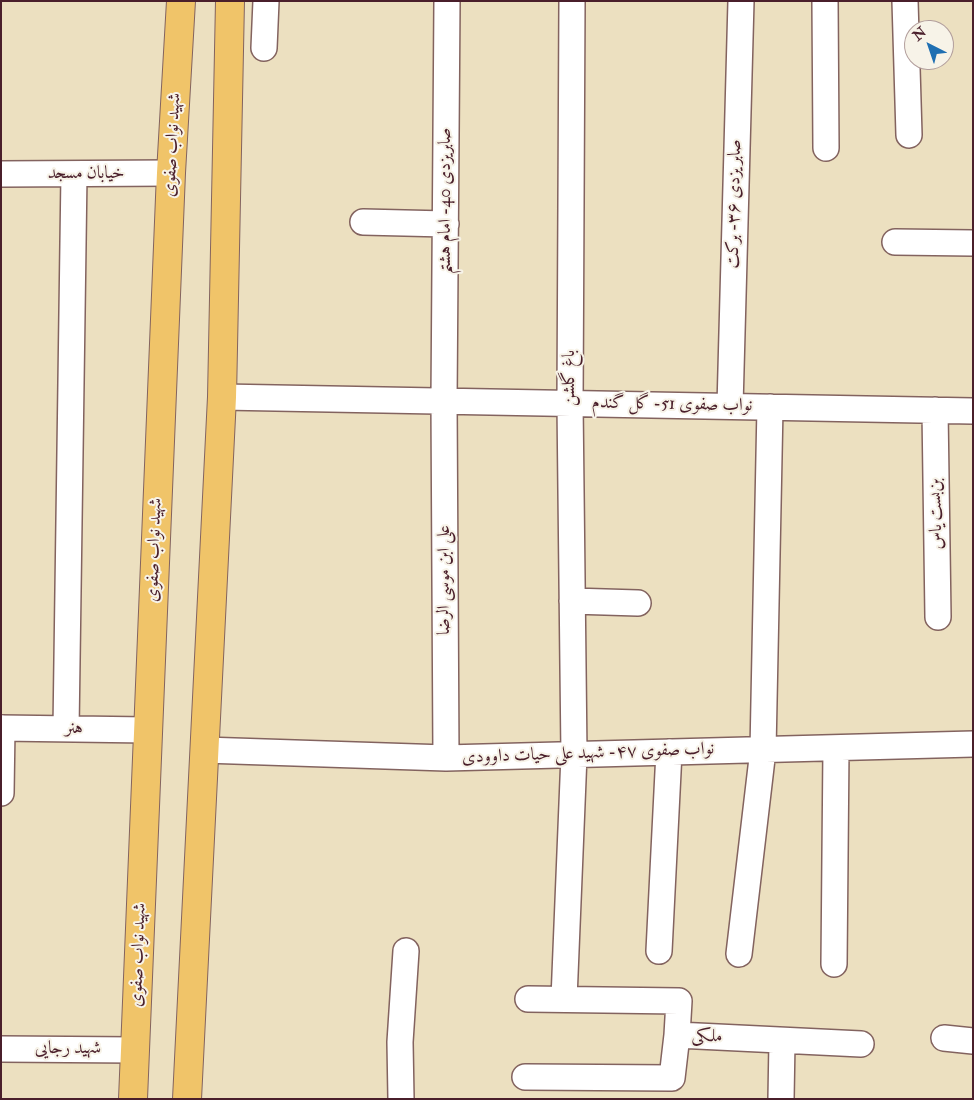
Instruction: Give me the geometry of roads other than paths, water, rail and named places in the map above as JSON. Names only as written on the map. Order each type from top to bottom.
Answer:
[{"type":"main road","name":"شهید نواب صفوی","points":[[132,1099],[181,1]]},
{"type":"main road","points":[[187,1099],[222,397],[230,1]]},
{"type":"street","points":[[264,48],[266,1]]},
{"type":"street","name":"صابریزدی 40- امام هشتم","points":[[444,401],[447,1]]},
{"type":"street","name":"باغ گلشن","points":[[564,999],[574,755],[570,403],[572,1]]},
{"type":"street","name":"صابر یزدی ۳۶- برکت","points":[[730,406],[741,1]]},
{"type":"street","points":[[824,1],[826,148]]},
{"type":"street","points":[[905,1],[909,134]]},
{"type":"street","name":"خیابان مسجد","points":[[1,174],[172,173]]},
{"type":"street","points":[[66,729],[74,174]]},
{"type":"street","points":[[362,222],[446,224]]},
{"type":"street","points":[[896,242],[973,243]]},
{"type":"street","name":"نواب صفوی 51- گل گندم","points":[[222,397],[973,411]]},
{"type":"street","name":"علی ابن موسی الرضا","points":[[444,401],[446,758]]},
{"type":"street","points":[[739,954],[763,750],[770,407]]},
{"type":"street","name":"بن‌بست یاس","points":[[935,410],[938,617]]},
{"type":"street","points":[[572,602],[638,603]]},
{"type":"street","points":[[1,793],[2,728]]},
{"type":"street","name":"هنر","points":[[2,728],[148,730]]},
{"type":"street","name":"نواب صفوی ۴۷- شهید علی حیات داوودی","points":[[204,750],[446,758],[973,744]]},
{"type":"street","points":[[834,964],[836,748]]},
{"type":"street","points":[[659,951],[669,752]]},
{"type":"street","points":[[401,1099],[400,1042],[406,951]]},
{"type":"street","name":"ملکی","points":[[528,999],[679,1001],[678,1035],[861,1044]]},
{"type":"street","points":[[525,1077],[672,1078],[678,1035]]},
{"type":"street","points":[[944,1038],[973,1041]]},
{"type":"street","points":[[781,1099],[782,1041]]},
{"type":"street","name":"شهید رجایی","points":[[1,1049],[135,1050]]}]
